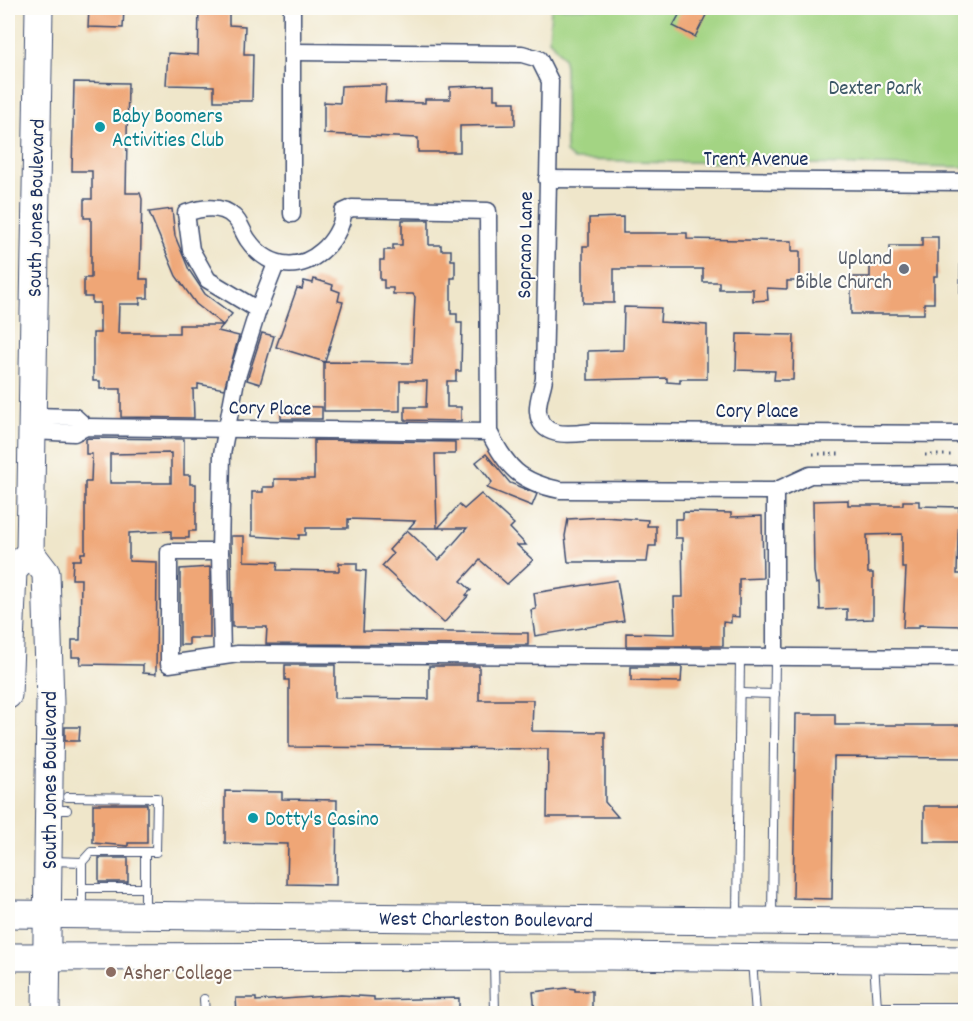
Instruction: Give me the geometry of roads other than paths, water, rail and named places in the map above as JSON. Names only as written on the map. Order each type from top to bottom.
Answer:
[{"type":"main road","name":"South Jones Boulevard","points":[[39,8],[30,552],[46,573],[50,704],[61,806],[49,861],[46,1014]]},
{"type":"main road","name":"South Jones Boulevard","points":[[8,695],[13,571],[30,552]]},
{"type":"main road","name":"West Charleston Boulevard","points":[[8,914],[48,914],[82,901],[146,916],[637,918],[966,923]]},
{"type":"main road","points":[[636,956],[637,918]]},
{"type":"main road","name":"West Charleston Boulevard","points":[[8,957],[636,956],[966,960]]},
{"type":"street","points":[[292,8],[292,214]]},
{"type":"street","name":"Soprano Lane","points":[[293,52],[522,54],[539,59],[550,81],[544,378],[538,411],[542,425],[549,430]]},
{"type":"street","name":"Trent Avenue","points":[[547,179],[966,182]]},
{"type":"street","points":[[258,310],[208,280],[191,250],[186,213],[202,207],[219,209],[234,216],[249,241],[276,264],[287,266],[311,261],[330,244],[344,212],[352,208],[488,211],[489,432],[502,458],[519,475],[538,486],[560,490],[775,491],[810,475],[966,474]]},
{"type":"street","points":[[222,656],[220,552],[222,454],[236,380],[258,310],[276,264]]},
{"type":"street","name":"Cory Place","points":[[31,424],[75,417],[86,427],[489,432]]},
{"type":"street","name":"Cory Place","points":[[549,430],[569,435],[592,432],[966,434]]},
{"type":"street","points":[[775,491],[775,658]]},
{"type":"street","points":[[220,552],[169,552],[169,664],[238,654],[966,658]]},
{"type":"lane","points":[[964,308],[965,233]]},
{"type":"lane","points":[[737,920],[740,658]]},
{"type":"lane","points":[[772,920],[775,658]]},
{"type":"lane","points":[[740,693],[775,694]]},
{"type":"lane","points":[[61,806],[157,798],[156,852],[91,852],[82,862],[82,901],[146,888]]},
{"type":"lane","points":[[145,852],[146,916]]},
{"type":"lane","points":[[49,861],[82,862]]},
{"type":"lane","points":[[494,956],[495,1014]]},
{"type":"lane","points":[[752,958],[756,1014]]},
{"type":"lane","points":[[874,959],[877,1010],[966,1007]]},
{"type":"lane","points":[[204,999],[205,1014]]},
{"type":"lane","points":[[774,1014],[851,1013]]},
{"type":"place","name":"Baby Boomers Activities Club","points":[[100,127]]},
{"type":"place","name":"Upland Bible Church","points":[[904,269]]},
{"type":"place","name":"Dotty's Casino","points":[[253,818]]},
{"type":"place","name":"Asher College","points":[[111,972]]},
{"type":"park label","name":"Dexter Park","points":[[875,87]]}]
